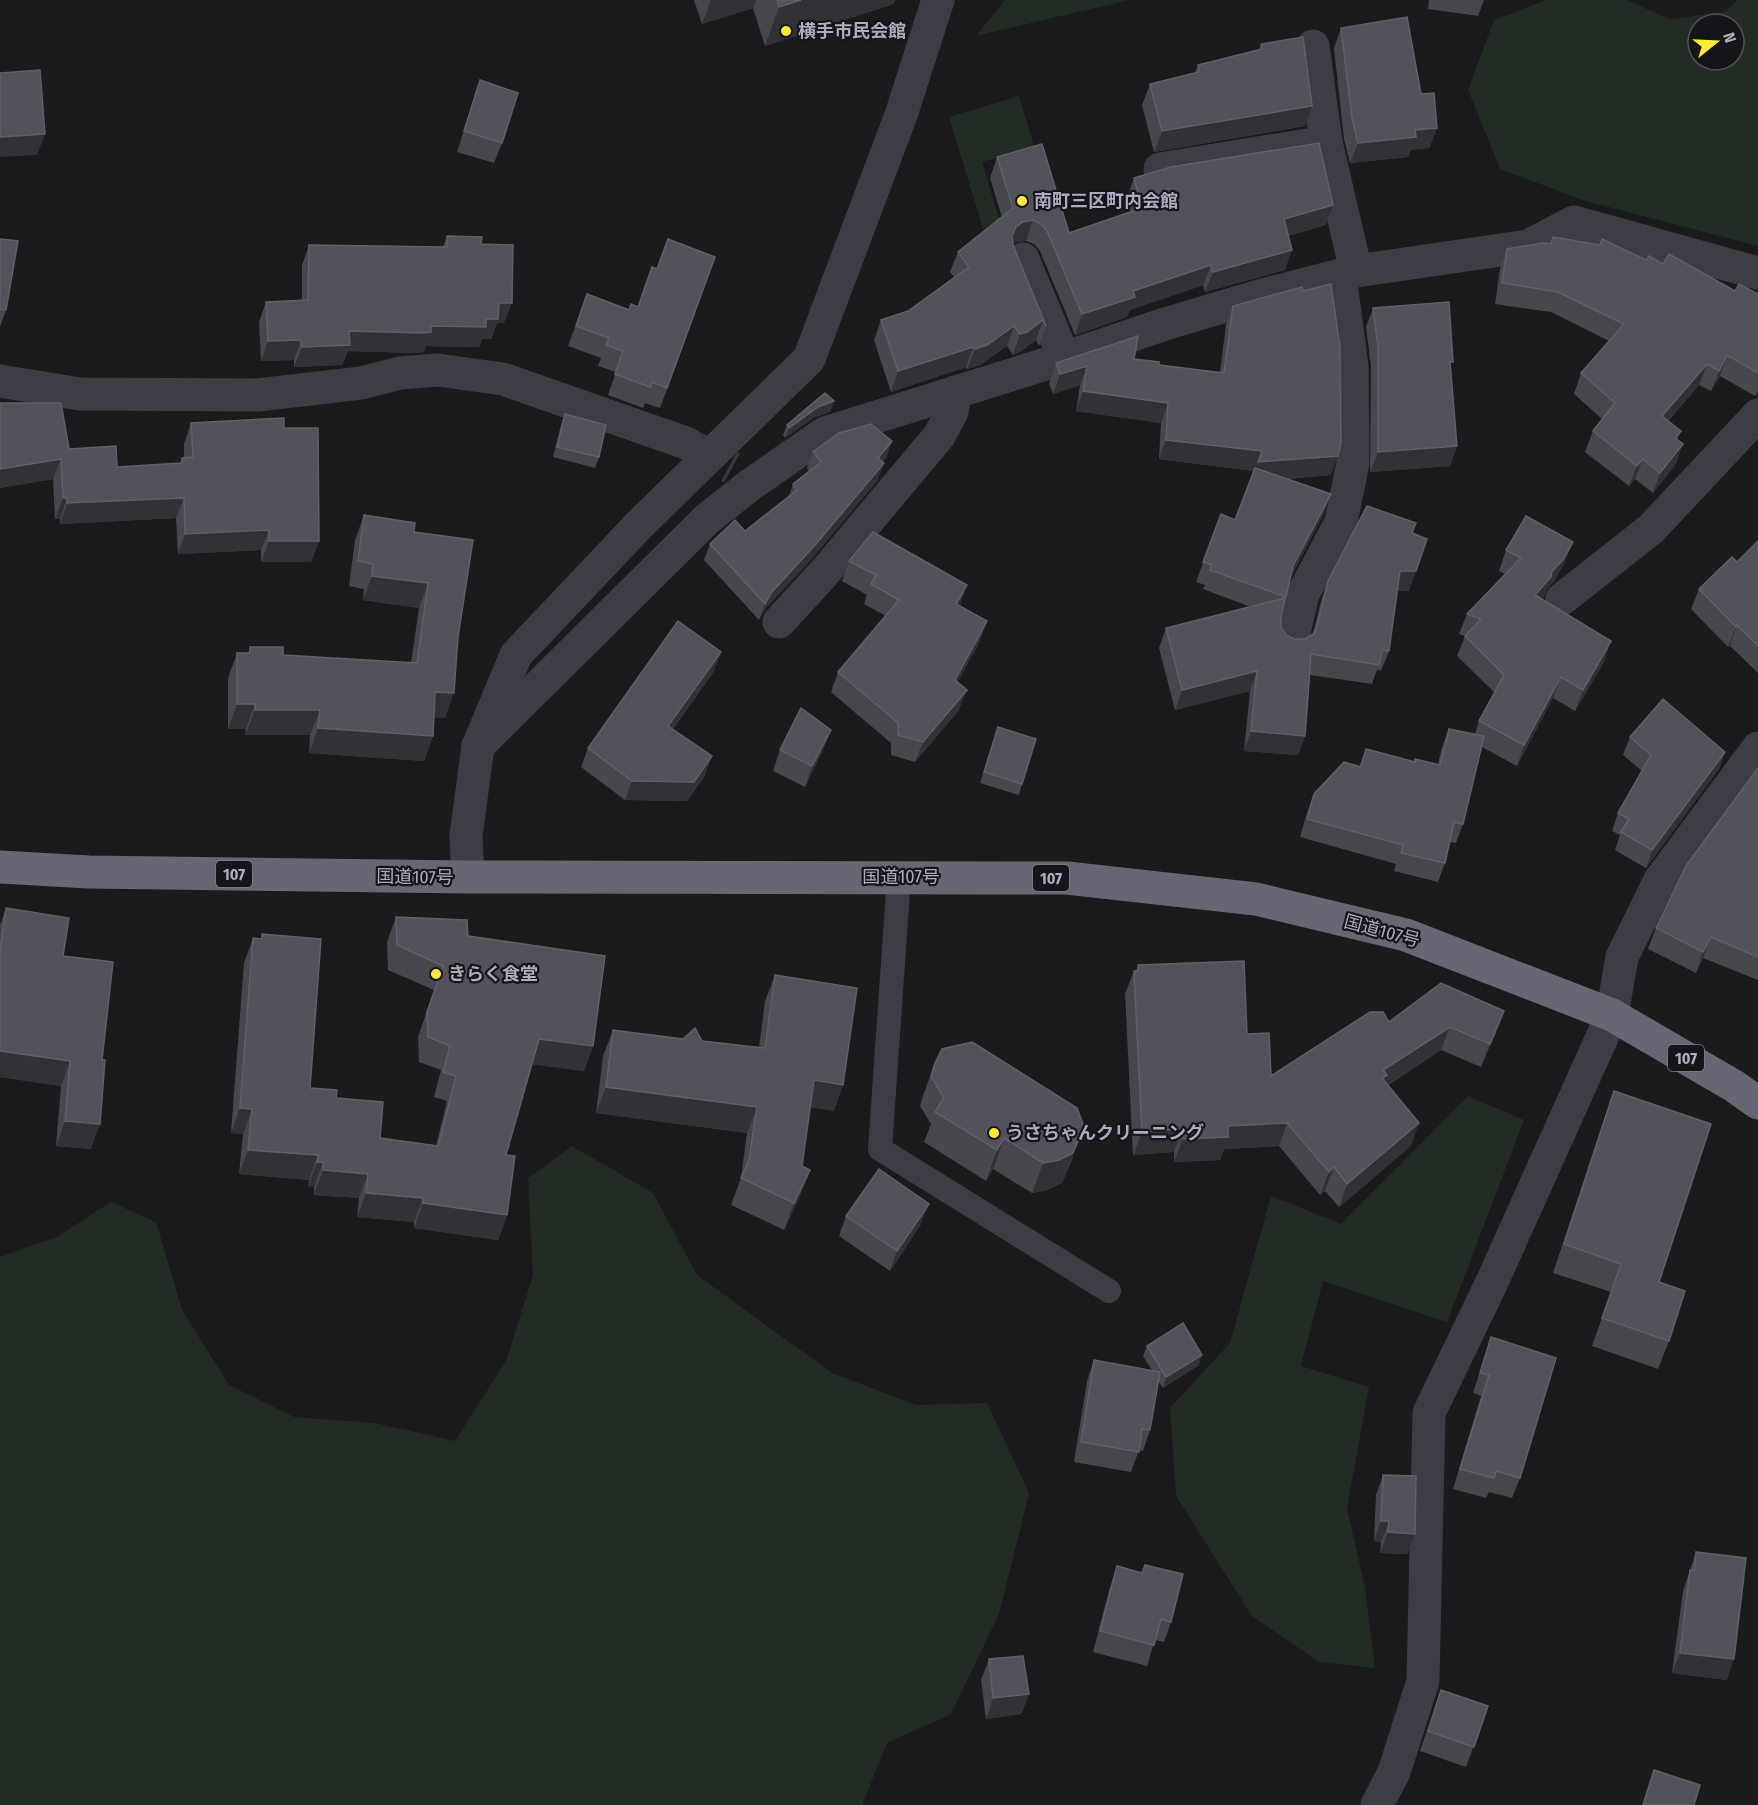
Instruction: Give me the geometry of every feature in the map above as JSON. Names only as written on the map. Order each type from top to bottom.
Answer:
[{"type":"highway","name":"国道107号","points":[[0,867],[89,872],[468,878],[1067,878],[1256,899],[1406,935],[1612,1015],[1734,1086],[1758,1103]]},
{"type":"street","points":[[468,878],[466,836],[478,746],[516,655],[639,525],[809,359],[902,115],[938,0]]},
{"type":"street","points":[[1292,641],[1303,594],[1341,522],[1353,463],[1348,273],[1313,46]]},
{"type":"street","points":[[1160,169],[1326,142]]},
{"type":"street","points":[[478,746],[707,519],[741,477],[825,433],[1259,296],[1348,273],[1528,246],[1575,222],[1758,273]]},
{"type":"street","points":[[1023,260],[1064,358]]},
{"type":"street","points":[[0,381],[80,394],[258,395],[361,383],[400,373],[438,370],[503,380],[686,443]]},
{"type":"street","points":[[779,622],[824,573],[939,436],[952,412],[955,392]]},
{"type":"street","points":[[1562,599],[1651,529],[1758,416]]},
{"type":"street","points":[[1377,1805],[1394,1772],[1423,1681],[1429,1413],[1492,1282],[1612,1015],[1622,957],[1660,880],[1758,748]]},
{"type":"lane","points":[[899,877],[880,1149],[1108,1291]]},
{"type":"shaded area","points":[[1005,0],[1129,0],[976,36]]},
{"type":"shaded area","points":[[1546,0],[1626,0],[1670,19],[1686,17],[1686,72],[1746,72],[1746,12],[1725,12],[1738,0],[1758,0],[1758,246],[1586,201],[1500,169],[1468,90],[1494,20]]},
{"type":"shaded area","points":[[1019,96],[1034,146],[982,162],[1009,253],[992,258],[949,117]]},
{"type":"shaded area","points":[[1468,1096],[1524,1120],[1447,1322],[1323,1281],[1301,1366],[1369,1387],[1347,1508],[1365,1588],[1375,1668],[1319,1662],[1252,1616],[1176,1496],[1170,1408],[1230,1343],[1271,1196],[1341,1224]]},
{"type":"shaded area","points":[[572,1146],[653,1193],[697,1275],[832,1373],[916,1405],[987,1403],[1029,1493],[999,1614],[951,1714],[887,1743],[862,1805],[0,1805],[0,1257],[57,1237],[111,1202],[156,1222],[182,1310],[229,1385],[294,1417],[374,1423],[455,1441],[506,1361],[533,1275],[528,1178]]},
{"type":"building","points":[[777,0],[801,0],[779,7]]},
{"type":"building","points":[[1407,17],[1421,94],[1434,93],[1437,128],[1415,130],[1416,137],[1358,143],[1352,118],[1341,28]]},
{"type":"building","points":[[1303,37],[1312,106],[1162,131],[1150,84],[1199,72],[1198,65],[1262,49],[1261,44]]},
{"type":"building","points":[[40,70],[45,134],[0,137],[0,73]]},
{"type":"building","points":[[480,80],[518,93],[502,143],[464,131]]},
{"type":"building","points":[[1319,143],[1333,205],[1284,219],[1292,250],[1213,272],[1211,265],[1133,291],[1135,297],[1082,314],[1047,231],[1033,220],[1023,222],[1016,227],[1012,236],[1013,245],[1046,326],[1043,320],[1027,332],[1020,334],[1014,326],[987,345],[975,349],[973,347],[898,371],[881,320],[908,311],[969,267],[958,252],[1013,208],[997,157],[1042,144],[1069,233],[1142,208],[1134,178],[1171,167]]},
{"type":"building","points":[[447,236],[482,237],[481,244],[513,245],[512,303],[499,303],[498,319],[486,319],[486,327],[431,326],[431,332],[423,333],[349,331],[350,345],[302,347],[301,340],[268,341],[266,302],[308,300],[309,245],[447,247]]},
{"type":"building","points":[[1553,237],[1600,245],[1602,239],[1646,260],[1649,256],[1663,264],[1669,254],[1735,291],[1739,284],[1758,294],[1758,373],[1727,355],[1719,371],[1707,364],[1662,416],[1681,431],[1675,438],[1683,444],[1660,473],[1643,459],[1637,466],[1593,431],[1615,403],[1581,373],[1624,324],[1558,292],[1502,283],[1507,249],[1543,243],[1551,244]]},
{"type":"building","points":[[0,239],[18,241],[6,310],[0,309]]},
{"type":"building","points":[[668,239],[715,257],[667,388],[652,382],[650,387],[615,374],[623,351],[606,345],[609,338],[576,326],[587,294],[629,310],[631,304],[638,307],[652,267],[657,269]]},
{"type":"building","points":[[1331,284],[1340,348],[1341,442],[1338,456],[1258,462],[1262,451],[1166,440],[1168,403],[1083,391],[1087,366],[1060,374],[1056,363],[1138,336],[1134,359],[1159,362],[1159,365],[1224,373],[1233,306],[1302,287],[1303,291]]},
{"type":"building","points":[[1449,302],[1453,362],[1450,362],[1457,446],[1378,452],[1378,346],[1373,308]]},
{"type":"building","points":[[825,393],[834,401],[818,407],[789,428],[787,425]]},
{"type":"building","points":[[0,403],[61,403],[69,449],[116,446],[117,467],[182,463],[182,458],[193,457],[191,423],[284,418],[284,428],[318,428],[319,541],[269,541],[269,530],[185,534],[184,498],[67,503],[67,498],[63,498],[61,459],[0,469]]},
{"type":"building","points":[[565,414],[606,425],[599,457],[557,447]]},
{"type":"building","points":[[871,424],[892,441],[878,458],[884,463],[816,544],[771,593],[765,604],[710,544],[735,520],[745,531],[797,490],[793,484],[821,462],[813,452],[839,433]]},
{"type":"building","points":[[1255,468],[1331,494],[1293,566],[1286,597],[1210,570],[1212,565],[1203,562],[1221,514],[1235,520]]},
{"type":"building","points":[[1367,506],[1416,523],[1412,533],[1427,539],[1416,571],[1400,571],[1389,651],[1382,650],[1379,665],[1311,654],[1305,736],[1251,731],[1257,671],[1182,690],[1166,628],[1285,598],[1281,627],[1286,635],[1294,639],[1305,639],[1313,634],[1317,626],[1328,581]]},
{"type":"building","points":[[364,515],[415,523],[414,532],[473,540],[458,637],[454,693],[435,692],[433,736],[318,728],[320,710],[255,710],[255,704],[237,704],[237,653],[250,653],[250,647],[283,647],[283,655],[417,663],[428,583],[372,576],[373,564],[358,561]]},
{"type":"building","points":[[1526,516],[1573,542],[1562,561],[1552,571],[1551,577],[1535,595],[1611,641],[1583,690],[1561,677],[1524,745],[1479,721],[1504,675],[1465,636],[1481,619],[1467,614],[1521,558],[1506,550]]},
{"type":"building","points":[[873,532],[967,585],[956,604],[987,621],[955,680],[967,690],[923,742],[898,735],[898,723],[838,672],[899,600],[871,584],[876,575],[849,561]]},
{"type":"building","points":[[1758,541],[1758,646],[1699,589],[1732,557],[1737,562]]},
{"type":"building","points":[[678,621],[721,652],[668,726],[712,756],[694,782],[632,781],[588,748]]},
{"type":"building","points":[[1663,699],[1725,752],[1652,850],[1621,832],[1629,819],[1618,813],[1651,755],[1630,737]]},
{"type":"building","points":[[801,708],[831,730],[812,766],[780,750]]},
{"type":"building","points":[[998,727],[1036,739],[1022,784],[984,772]]},
{"type":"building","points":[[1449,729],[1484,736],[1463,824],[1454,822],[1445,863],[1401,853],[1403,845],[1307,819],[1314,794],[1344,762],[1361,767],[1366,749],[1415,762],[1415,759],[1440,765]]},
{"type":"building","points":[[1758,768],[1758,957],[1711,937],[1703,952],[1656,928],[1686,866]]},
{"type":"building","points":[[6,908],[69,918],[63,956],[113,962],[102,1060],[105,1060],[100,1124],[65,1121],[70,1061],[0,1051],[0,950]]},
{"type":"building","points":[[396,917],[467,920],[468,936],[605,956],[593,1046],[539,1039],[506,1155],[515,1156],[507,1215],[423,1203],[423,1198],[366,1193],[368,1174],[323,1170],[323,1162],[317,1162],[318,1155],[248,1150],[252,1109],[240,1108],[253,938],[262,939],[262,934],[321,939],[310,1088],[337,1090],[336,1098],[383,1102],[380,1138],[438,1146],[456,1076],[443,1072],[450,1046],[428,1037],[427,1012],[443,966],[397,945]]},
{"type":"building","points":[[1244,961],[1247,1034],[1269,1033],[1271,1076],[1370,1012],[1383,1012],[1389,1022],[1441,983],[1504,1011],[1490,1044],[1450,1027],[1383,1070],[1387,1075],[1382,1078],[1419,1123],[1347,1184],[1334,1167],[1329,1172],[1287,1123],[1228,1126],[1228,1137],[1183,1139],[1182,1129],[1142,1132],[1134,971],[1138,971],[1138,965]]},
{"type":"building","points":[[775,975],[857,988],[843,1085],[814,1080],[802,1166],[810,1170],[794,1203],[741,1178],[749,1160],[757,1107],[606,1087],[613,1030],[683,1039],[695,1028],[702,1041],[765,1048]]},
{"type":"building","points":[[972,1042],[1077,1108],[1084,1127],[1073,1153],[1059,1160],[1043,1163],[1004,1138],[997,1150],[935,1112],[944,1098],[931,1076],[942,1049]]},
{"type":"building","points":[[1614,1091],[1711,1124],[1659,1282],[1685,1291],[1669,1341],[1602,1318],[1621,1264],[1564,1244]]},
{"type":"building","points":[[879,1169],[929,1204],[897,1251],[846,1216]]},
{"type":"building","points":[[1183,1323],[1202,1355],[1166,1377],[1147,1346]]},
{"type":"building","points":[[1491,1337],[1556,1358],[1520,1478],[1496,1471],[1494,1478],[1460,1469],[1489,1375],[1480,1373]]},
{"type":"building","points":[[1094,1360],[1160,1372],[1150,1430],[1142,1429],[1139,1452],[1081,1442]]},
{"type":"building","points":[[1383,1475],[1416,1476],[1415,1534],[1388,1532],[1389,1521],[1381,1521]]},
{"type":"building","points":[[1696,1552],[1746,1558],[1734,1659],[1680,1653],[1690,1570],[1694,1571]]},
{"type":"building","points":[[1145,1565],[1183,1574],[1171,1622],[1161,1619],[1154,1645],[1100,1631],[1117,1566],[1142,1573]]},
{"type":"building","points":[[1023,1656],[1029,1694],[993,1698],[989,1659]]},
{"type":"building","points":[[1441,1690],[1488,1706],[1474,1747],[1428,1731]]},
{"type":"building","points":[[1654,1770],[1700,1785],[1694,1805],[1643,1805]]},
{"type":"tunnel","points":[[686,443],[732,468]]},
{"type":"place","name":"横手市民会館","points":[[786,31]]},
{"type":"place","name":"南町三区町内会館","points":[[1022,201]]},
{"type":"place","name":"きらく食堂","points":[[436,974]]},
{"type":"place","name":"うさちゃんクリーニング","points":[[994,1133]]}]
